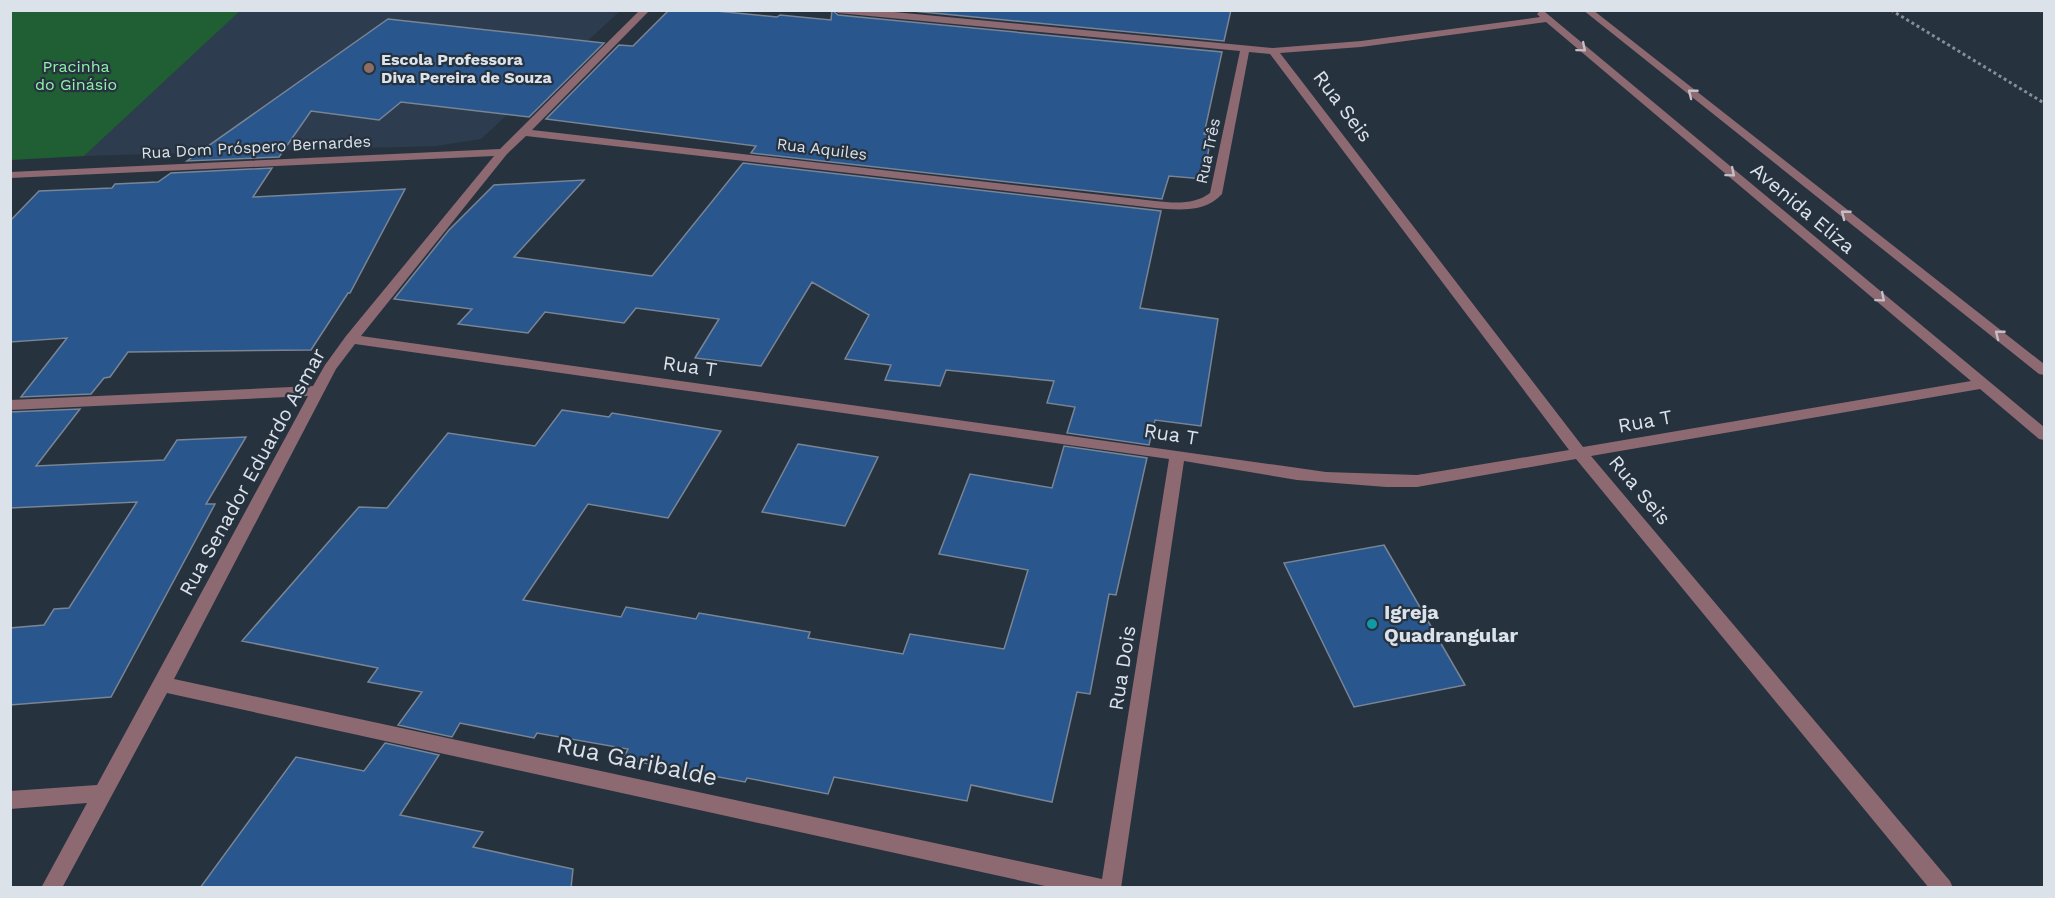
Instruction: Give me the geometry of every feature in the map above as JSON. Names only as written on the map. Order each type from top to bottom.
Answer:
[{"type":"street","name":"Rua Senador Eduardo Asmar","points":[[51,888],[162,684],[316,391],[351,339],[503,152],[646,10]]},
{"type":"street","points":[[838,10],[1273,51],[1361,44],[1548,19]]},
{"type":"street","name":"Avenida Eliza","points":[[1537,10],[2044,435]]},
{"type":"street","name":"Avenida Eliza","points":[[1587,10],[2044,371]]},
{"type":"street","name":"Rua Três","points":[[1117,200],[1189,206],[1205,203],[1214,197],[1219,183],[1245,49]]},
{"type":"street","name":"Rua Seis","points":[[1273,51],[1580,453],[1943,888]]},
{"type":"street","name":"Rua Aquiles","points":[[523,132],[1117,200]]},
{"type":"street","name":"Rua Dom Próspero Bernardes","points":[[10,175],[503,152]]},
{"type":"street","name":"Rua T","points":[[351,339],[1177,455],[1305,477],[1376,483],[1417,481],[1983,384]]},
{"type":"street","points":[[10,405],[316,391]]},
{"type":"street","name":"Rua Dois","points":[[1111,888],[1177,455]]},
{"type":"street","name":"Rua Garibalde","points":[[162,684],[1101,888]]},
{"type":"street","points":[[10,800],[102,793]]},
{"type":"path","points":[[1891,10],[2044,103]]},
{"type":"path","points":[[2039,10],[2044,12]]},
{"type":"shaded area","name":"Escola Professora Diva Pereira de Souza","points":[[240,11],[620,11],[481,139],[436,146],[84,156]]},
{"type":"green space","name":"Pracinha do Ginásio","points":[[10,11],[240,11],[84,156],[11,160]]},
{"type":"building","points":[[669,10],[706,10],[831,20],[832,10],[838,15],[1222,52],[1204,134],[1211,135],[1204,179],[1169,176],[1162,199],[751,153],[756,146],[546,119],[619,45],[633,46]]},
{"type":"building","points":[[902,10],[1231,10],[1224,41]]},
{"type":"building","points":[[388,19],[604,43],[529,117],[401,102],[379,120],[311,111],[279,157],[187,161]]},
{"type":"building","points":[[743,163],[1161,211],[1140,308],[1218,319],[1201,426],[1155,420],[1149,445],[1067,433],[1075,407],[1047,403],[1054,381],[946,370],[940,386],[885,380],[891,365],[845,359],[869,315],[812,282],[761,366],[695,358],[719,319],[636,308],[624,323],[545,312],[528,333],[458,324],[472,309],[394,299],[449,230],[494,185],[584,180],[514,257],[652,276]]},
{"type":"building","points":[[272,168],[253,197],[405,189],[350,293],[311,350],[128,352],[110,377],[104,378],[91,394],[21,397],[67,338],[10,342],[10,221],[39,191],[112,188],[115,184],[158,182],[171,173]]},
{"type":"building","points":[[80,409],[36,466],[164,460],[177,440],[246,437],[206,504],[215,504],[111,697],[10,705],[10,628],[44,625],[54,609],[69,608],[137,502],[10,508],[10,412]]},
{"type":"building","points":[[562,410],[609,417],[612,413],[721,431],[668,518],[588,504],[523,600],[621,617],[626,607],[696,619],[699,613],[810,632],[808,638],[903,654],[910,634],[1004,649],[1028,570],[939,554],[970,474],[1052,488],[1064,446],[1147,458],[1116,595],[1109,594],[1090,694],[1077,692],[1052,802],[971,785],[967,801],[834,777],[828,794],[747,778],[745,782],[623,759],[628,749],[537,733],[534,738],[460,723],[452,737],[398,725],[422,692],[368,682],[378,668],[242,641],[359,507],[387,508],[448,433],[535,446]]},
{"type":"building","points":[[798,444],[878,457],[845,526],[762,512]]},
{"type":"building","name":"Igreja Quadrangular","points":[[1384,545],[1465,685],[1354,707],[1284,563]]},
{"type":"building","points":[[385,743],[439,755],[400,815],[483,832],[473,847],[573,869],[571,888],[200,888],[296,757],[364,771]]},
{"type":"place","name":"Escola Professora Diva Pereira de Souza","points":[[369,68]]},
{"type":"place","name":"Igreja Quadrangular","points":[[1372,624]]}]
